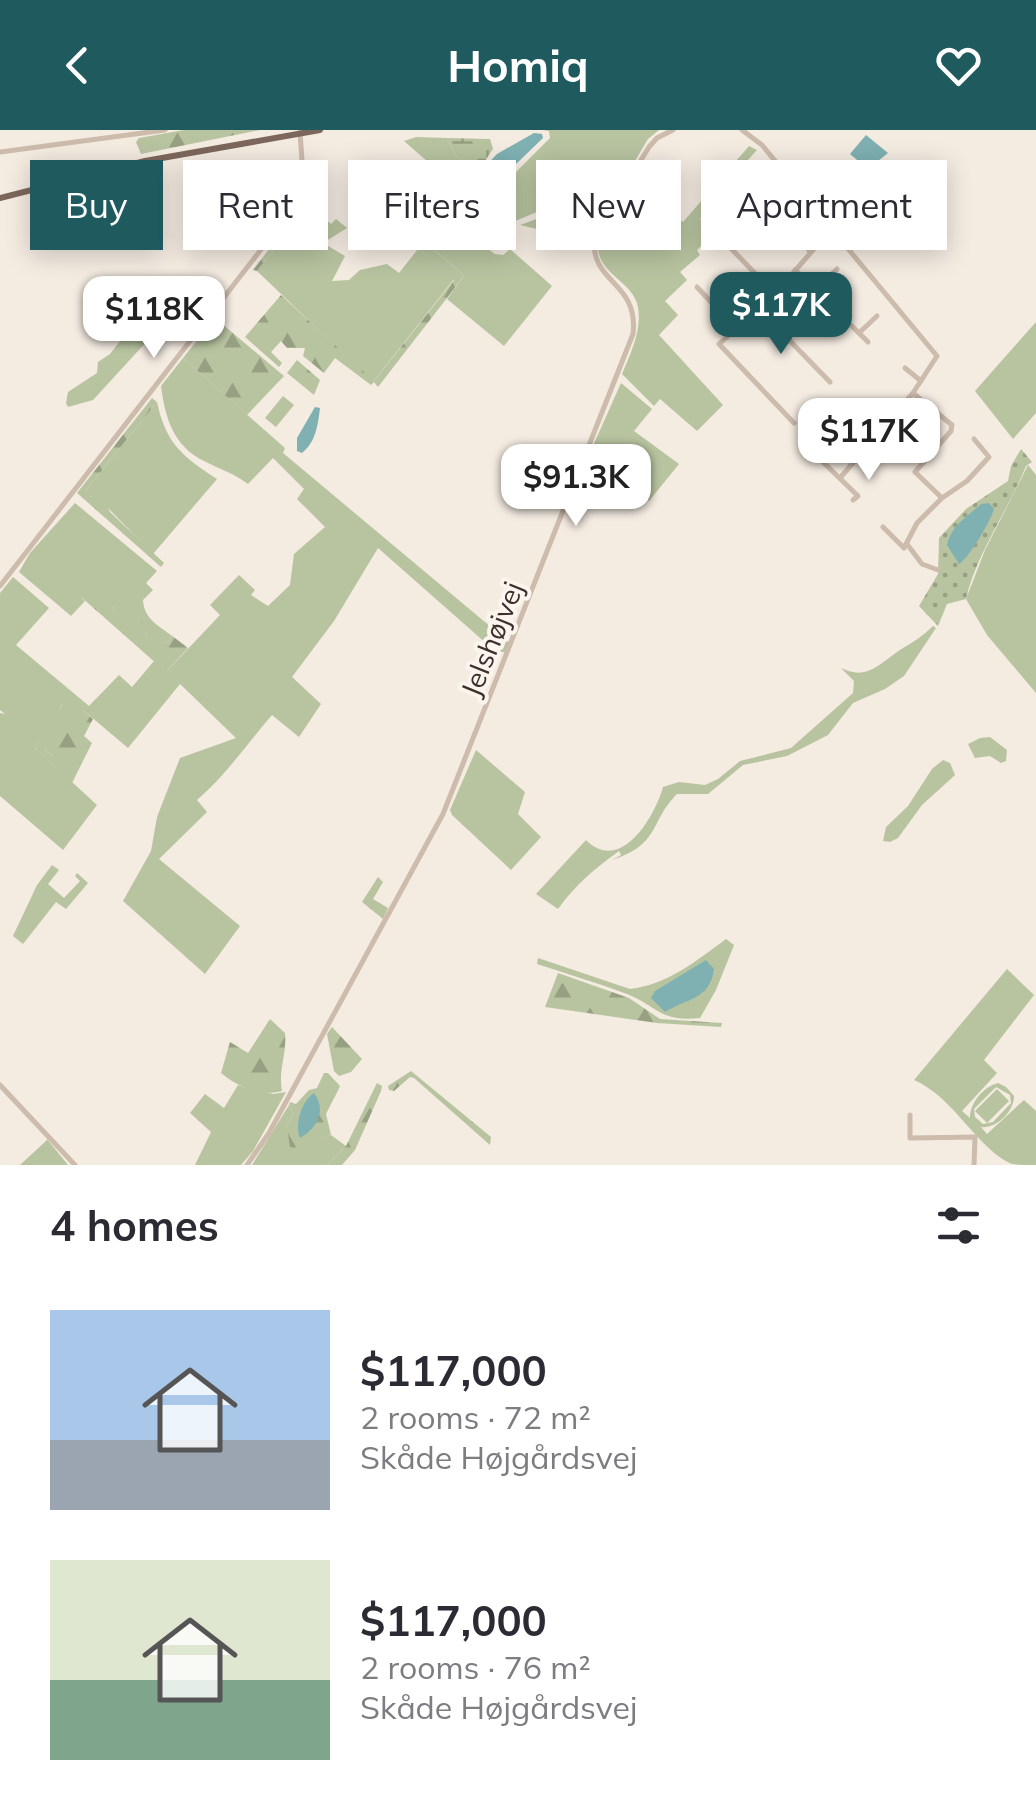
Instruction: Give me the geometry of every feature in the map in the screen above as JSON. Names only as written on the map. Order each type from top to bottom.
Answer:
[{"type":"main road","points":[[0,198],[205,149],[320,130]]},
{"type":"street","points":[[0,152],[165,130]]},
{"type":"street","name":"Jelshøjvej","points":[[246,1165],[269,1133],[443,814],[633,334],[632,305],[598,266],[594,238],[649,147],[656,138],[673,130]]},
{"type":"street","points":[[742,130],[775,160]]},
{"type":"street","points":[[0,586],[301,198],[304,188],[300,132]]},
{"type":"street","points":[[732,250],[775,294]]},
{"type":"street","points":[[794,422],[720,346],[775,294],[810,250]]},
{"type":"street","points":[[840,478],[936,361],[936,353],[850,250]]},
{"type":"street","points":[[816,289],[837,269]]},
{"type":"street","points":[[795,270],[868,342]]},
{"type":"street","points":[[697,288],[735,328]]},
{"type":"street","points":[[758,308],[830,382]]},
{"type":"street","points":[[859,333],[876,316]]},
{"type":"street","points":[[904,368],[922,381]]},
{"type":"street","points":[[913,393],[952,425],[952,430],[915,472],[942,498]]},
{"type":"street","points":[[862,419],[866,414],[884,428]]},
{"type":"street","points":[[876,437],[899,457],[902,453]]},
{"type":"street","points":[[883,527],[904,548],[923,514],[968,481],[989,457],[974,439]]},
{"type":"street","points":[[826,458],[823,462],[858,496],[853,500]]},
{"type":"street","points":[[906,542],[922,564],[938,570]]},
{"type":"street","points":[[0,1085],[75,1165]]},
{"type":"street","points":[[910,1115],[910,1138],[974,1137],[974,1165]]},
{"type":"green space","points":[[184,130],[260,130],[141,154],[136,142],[139,138]]},
{"type":"green space","points":[[543,130],[659,130],[648,139],[635,160],[536,160],[536,212],[516,221],[516,172],[550,138],[549,131]]},
{"type":"green space","points":[[416,137],[447,138],[462,160],[426,160],[404,141]]},
{"type":"green space","points":[[447,138],[490,139],[493,149],[486,160],[462,160]]},
{"type":"green space","points":[[749,146],[757,150],[748,160],[737,160]]},
{"type":"green space","points":[[701,201],[701,246],[697,250],[700,255],[680,272],[687,280],[665,301],[678,315],[659,335],[723,405],[697,431],[660,399],[654,406],[622,374],[637,333],[638,307],[629,290],[603,263],[599,250],[681,250],[683,222]]},
{"type":"green space","points":[[336,219],[347,228],[328,240],[328,221],[331,224]]},
{"type":"green space","points":[[536,219],[536,229],[520,225]]},
{"type":"green space","points":[[328,246],[345,256],[332,281],[349,280],[360,270],[387,264],[399,273],[417,250],[454,279],[373,382],[257,271],[274,250],[328,250]]},
{"type":"green space","points":[[268,250],[274,250],[257,271],[253,270]]},
{"type":"green space","points":[[419,250],[434,250],[464,276],[378,387],[335,358],[324,373],[303,356],[305,348],[287,348],[281,341],[271,352],[282,363],[279,367],[245,337],[281,295],[374,381],[454,280]]},
{"type":"green space","points":[[435,250],[490,250],[503,255],[511,250],[552,286],[504,346],[447,299],[464,276]]},
{"type":"green space","points":[[215,318],[284,376],[247,415],[183,358]]},
{"type":"green space","points":[[148,322],[153,330],[149,339],[93,400],[68,407],[68,392],[97,373],[98,362],[110,354],[134,323]]},
{"type":"green space","points":[[1036,322],[1036,413],[1013,439],[975,391]]},
{"type":"green space","points":[[183,358],[285,448],[283,453],[510,643],[505,652],[496,652],[378,548],[334,621],[292,677],[321,704],[299,737],[272,715],[197,800],[207,812],[159,859],[240,926],[205,974],[123,901],[151,851],[157,817],[180,758],[236,738],[180,684],[128,748],[83,710],[52,756],[45,750],[62,704],[35,748],[97,805],[63,850],[0,796],[0,713],[5,714],[0,710],[0,593],[13,577],[49,608],[16,645],[89,706],[119,675],[132,687],[154,661],[167,671],[220,615],[210,605],[239,575],[255,590],[251,595],[268,606],[290,585],[294,554],[325,527],[297,499],[304,489],[273,458],[248,484],[193,455],[178,439],[168,419],[161,386]]},
{"type":"green space","points":[[297,360],[320,380],[314,395],[287,373]]},
{"type":"green space","points":[[621,383],[652,409],[634,431],[679,464],[649,501],[592,448]]},
{"type":"green space","points":[[283,396],[294,405],[276,427],[265,418]]},
{"type":"green space","points":[[152,398],[157,402],[86,490],[91,497],[103,496],[110,512],[164,563],[161,567],[77,493]]},
{"type":"green space","points":[[157,402],[165,429],[178,448],[217,479],[153,554],[86,490]]},
{"type":"green space","points":[[1021,449],[1032,462],[1026,466],[984,550],[966,599],[947,604],[938,626],[919,606],[938,574],[939,538],[966,509],[1008,481]]},
{"type":"green space","points":[[1028,465],[1036,475],[1036,693],[987,635],[966,599],[985,550]]},
{"type":"green space","points":[[75,503],[157,571],[146,583],[153,590],[143,600],[144,606],[152,620],[171,635],[169,642],[151,646],[145,635],[148,629],[137,619],[114,615],[113,607],[81,597],[85,601],[71,616],[19,572],[30,553]]},
{"type":"green space","points":[[80,596],[109,596],[115,614],[134,616],[149,628],[145,635],[151,645],[169,642],[171,635],[188,648],[166,672]]},
{"type":"green space","points":[[933,626],[936,628],[904,676],[853,703],[828,735],[787,756],[743,765],[708,794],[677,794],[639,847],[612,860],[621,855],[619,851],[601,864],[558,909],[536,894],[586,840],[599,849],[612,851],[635,838],[653,812],[663,787],[679,782],[705,785],[740,761],[791,748],[853,693],[854,681],[841,668],[866,672]]},
{"type":"green space","points":[[61,702],[59,718],[45,750],[52,756],[77,710],[93,719],[84,736],[92,743],[72,783],[35,748]]},
{"type":"green space","points":[[990,737],[1007,750],[1006,761],[1001,763],[990,756],[975,758],[968,744]]},
{"type":"green space","points":[[476,750],[525,792],[518,814],[541,837],[511,870],[450,810]]},
{"type":"green space","points":[[943,760],[950,763],[955,775],[922,805],[898,838],[883,841],[886,827],[908,806],[932,769]]},
{"type":"green space","points":[[52,865],[59,870],[48,884],[64,898],[80,881],[77,873],[88,883],[66,909],[56,902],[23,944],[13,936],[37,885]]},
{"type":"green space","points":[[378,877],[383,882],[373,899],[388,908],[383,919],[362,902]]},
{"type":"green space","points":[[726,939],[734,945],[700,1018],[667,1016],[627,994],[537,964],[538,958],[630,989],[669,977]]},
{"type":"green space","points":[[1007,969],[1034,995],[984,1060],[997,1073],[962,1111],[970,1118],[975,1101],[983,1092],[998,1083],[1006,1087],[1014,1096],[1011,1108],[998,1122],[981,1127],[987,1134],[1024,1100],[1036,1111],[1036,1165],[1012,1164],[1000,1157],[941,1098],[914,1080]],"holes":[[[996,1087],[1010,1095],[1011,1103],[993,1122],[983,1124],[975,1117],[974,1109]]]},
{"type":"green space","points":[[558,973],[629,998],[660,1019],[722,1023],[721,1027],[657,1023],[545,1007]]},
{"type":"green space","points":[[270,1019],[285,1033],[285,1041],[282,1091],[266,1093],[242,1086],[221,1073],[230,1042],[248,1053]]},
{"type":"green space","points":[[332,1027],[362,1059],[351,1072],[339,1076],[334,1071],[327,1034]]},
{"type":"green space","points":[[411,1071],[491,1137],[490,1145],[414,1078],[410,1077],[394,1091],[389,1090],[388,1086]]},
{"type":"green space","points":[[324,1073],[340,1086],[326,1114],[331,1135],[296,1150],[290,1147],[287,1127],[293,1113],[290,1102],[296,1104],[309,1090],[317,1088]]},
{"type":"green space","points":[[377,1083],[382,1086],[381,1091],[355,1150],[342,1165],[327,1165],[346,1146]]},
{"type":"green space","points":[[238,1085],[273,1094],[286,1092],[241,1165],[195,1165],[211,1132],[190,1113],[205,1094],[224,1108]]},
{"type":"green space","points":[[997,1089],[1009,1101],[987,1123],[975,1111]]},
{"type":"green space","points":[[289,1105],[293,1113],[287,1127],[321,1139],[331,1135],[346,1146],[327,1165],[252,1165]]},
{"type":"green space","points":[[47,1140],[68,1165],[20,1165]]},
{"type":"water","points":[[534,133],[542,134],[543,138],[516,164],[516,160],[491,160]]},
{"type":"water","points":[[866,135],[888,153],[879,160],[857,160],[850,154]]},
{"type":"water","points":[[315,407],[320,408],[316,432],[302,453],[297,451],[297,438]]},
{"type":"water","points":[[989,503],[994,509],[989,522],[959,564],[947,545],[949,538],[966,517],[981,504]]},
{"type":"water","points":[[706,960],[714,969],[703,993],[665,1012],[651,998],[655,991]]},
{"type":"water","points":[[314,1093],[320,1113],[300,1138],[300,1113]]}]
